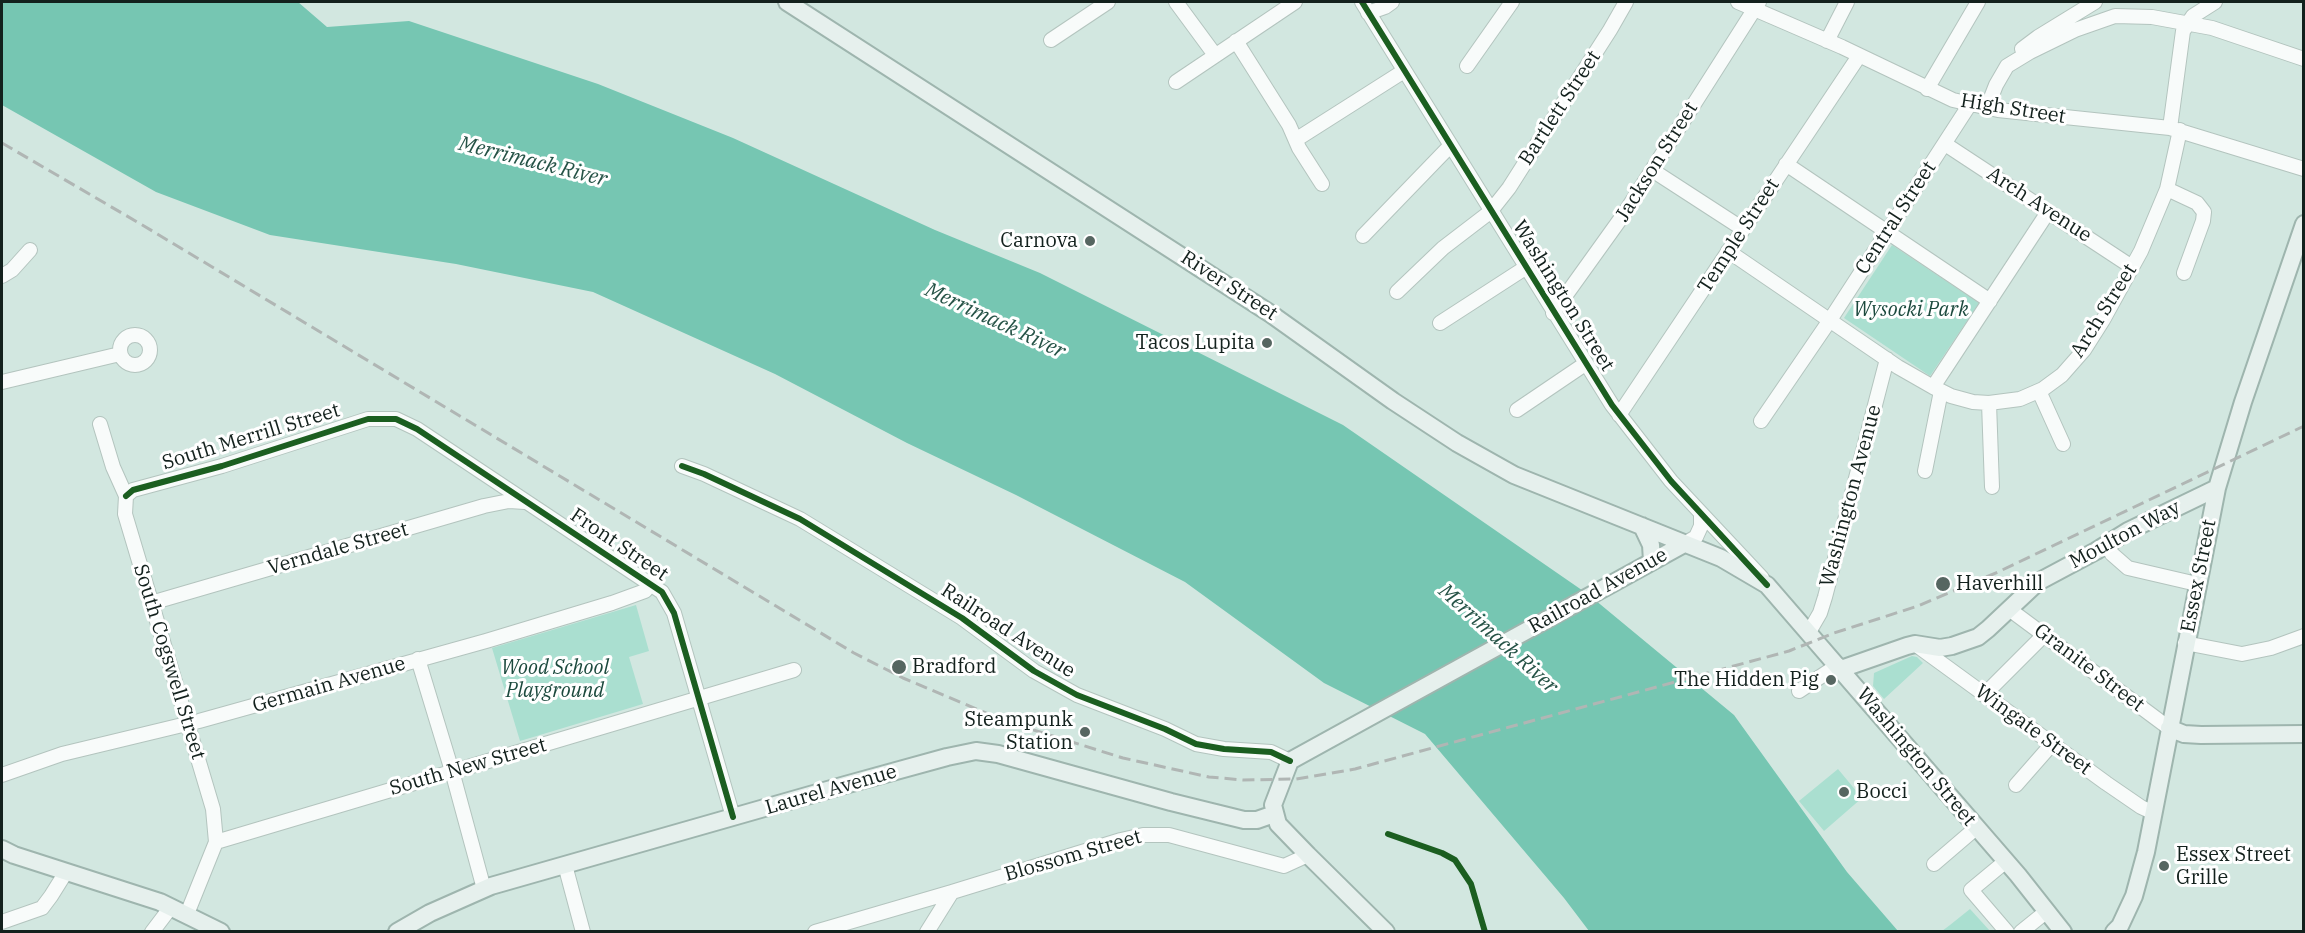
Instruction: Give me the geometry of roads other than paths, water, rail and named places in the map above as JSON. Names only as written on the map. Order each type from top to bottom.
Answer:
[{"type":"main road","name":"River Street","points":[[790,2],[1271,314],[1457,443],[1514,475],[1684,544]]},
{"type":"main road","name":"Essex Street","points":[[2114,932],[2120,926],[2134,896],[2154,813],[2185,643],[2217,488],[2243,402],[2304,224]]},
{"type":"main road","name":"Moulton Way","points":[[1915,644],[1940,648],[1965,643],[1988,630],[2038,582],[2128,531],[2217,488]]},
{"type":"main road","points":[[1642,526],[1651,545],[1651,562]]},
{"type":"main road","name":"Washington Street","points":[[1684,544],[1739,567],[1767,585],[2006,861],[2063,932]]},
{"type":"main road","name":"Railroad Avenue","points":[[1295,758],[1684,544]]},
{"type":"main road","points":[[1840,667],[1915,644]]},
{"type":"main road","points":[[2169,728],[2184,734],[2201,735],[2304,734]]},
{"type":"main road","name":"Laurel Avenue","points":[[397,932],[430,913],[484,889],[946,757],[976,751],[998,754],[1244,820],[1257,820],[1274,814]]},
{"type":"main road","points":[[1295,758],[1273,805],[1274,814],[1282,828],[1378,929]]},
{"type":"main road","points":[[2,849],[179,911],[221,932]]},
{"type":"street","points":[[1051,40],[1108,2]]},
{"type":"street","points":[[1176,2],[1215,55]]},
{"type":"street","points":[[1176,82],[1295,2]]},
{"type":"street","points":[[1365,7],[1385,7],[1392,2]]},
{"type":"street","points":[[1467,66],[1512,2]]},
{"type":"street","name":"Bartlett Street","points":[[1397,292],[1443,248],[1490,212],[1515,179],[1626,2]]},
{"type":"street","name":"High Street","points":[[1738,2],[1757,5],[1827,41],[1953,100],[1987,108],[2175,129],[2304,169]]},
{"type":"street","points":[[1827,41],[1847,2]]},
{"type":"street","points":[[1927,89],[1978,2]]},
{"type":"street","points":[[1987,108],[2007,66],[2030,42],[2095,2]]},
{"type":"street","points":[[2187,23],[2193,16],[2215,2]]},
{"type":"street","name":"Jackson Street","points":[[1553,314],[1603,246],[1757,5]]},
{"type":"street","name":"Washington Street","points":[[1365,7],[1553,314],[1619,415],[1671,481],[1767,585]]},
{"type":"street","points":[[2007,66],[2061,36],[2106,18],[2139,16],[2226,32],[2303,58]]},
{"type":"street","name":"Arch Street","points":[[1728,251],[1887,359],[1937,389],[1973,402],[1989,403],[2020,399],[2038,391],[2062,375],[2084,350],[2132,267],[2168,189],[2183,32],[2187,23]]},
{"type":"street","points":[[1236,41],[1322,184]]},
{"type":"street","name":"Temple Street","points":[[1619,415],[1670,342],[1859,56]]},
{"type":"street","points":[[1297,139],[1404,71]]},
{"type":"street","name":"Central Street","points":[[1761,421],[1830,320],[1970,104]]},
{"type":"street","name":"Arch Avenue","points":[[1945,144],[2132,267]]},
{"type":"street","points":[[1363,236],[1450,146]]},
{"type":"street","points":[[1786,164],[1990,301]]},
{"type":"street","points":[[1652,170],[1743,229]]},
{"type":"street","points":[[2168,189],[2197,203],[2204,212],[2203,222],[2184,273]]},
{"type":"street","points":[[1925,471],[1937,389],[1990,301],[2048,212]]},
{"type":"street","points":[[2,276],[12,270],[30,250]]},
{"type":"street","points":[[1440,323],[1525,268]]},
{"type":"street","points":[[2,382],[120,354]]},
{"type":"street","name":"Washington Avenue","points":[[1809,632],[1820,613],[1825,597],[1887,359]]},
{"type":"street","points":[[1517,410],[1586,364]]},
{"type":"street","points":[[2038,391],[2063,444]]},
{"type":"street","points":[[1989,403],[1992,487]]},
{"type":"street","name":"South Merrill Street","points":[[126,496],[133,490],[222,466],[339,430],[354,423],[388,418]]},
{"type":"street","name":"Front Street","points":[[388,418],[396,419],[417,429],[652,583],[662,592],[674,613],[733,818]]},
{"type":"street","points":[[100,424],[113,467],[126,496]]},
{"type":"street","name":"Railroad Avenue","points":[[682,466],[715,478],[800,519],[962,618],[1034,671],[1077,694],[1165,729],[1196,744],[1224,749],[1271,752],[1295,758]]},
{"type":"street","name":"South Cogswell Street","points":[[126,496],[125,514],[213,809],[216,842]]},
{"type":"street","name":"Verndale Street","points":[[151,603],[484,506],[509,501],[526,502]]},
{"type":"street","points":[[1684,544],[1696,537],[1701,526],[1701,513]]},
{"type":"street","points":[[2107,544],[2112,554],[2128,568],[2197,584]]},
{"type":"street","name":"Germain Avenue","points":[[2,775],[62,754],[165,728],[188,725],[612,603],[645,591],[652,583]]},
{"type":"street","name":"Granite Street","points":[[2009,609],[2169,728]]},
{"type":"street","points":[[1984,695],[2044,635]]},
{"type":"street","points":[[2185,643],[2242,654],[2271,648],[2304,636]]},
{"type":"street","name":"Wingate Street","points":[[1915,644],[2106,783],[2141,807],[2154,813]]},
{"type":"street","points":[[418,659],[484,889]]},
{"type":"street","points":[[1799,691],[1840,667]]},
{"type":"street","name":"South New Street","points":[[216,842],[794,670]]},
{"type":"street","points":[[2016,785],[2052,744]]},
{"type":"street","points":[[1934,864],[1976,828]]},
{"type":"street","name":"Blossom Street","points":[[815,932],[1143,835],[1169,836],[1284,866],[1308,855]]},
{"type":"street","points":[[152,932],[179,911],[216,842]]},
{"type":"street","points":[[2006,861],[1971,890],[2007,932]]},
{"type":"street","points":[[566,865],[583,932]]},
{"type":"street","points":[[2,922],[42,908],[66,872]]},
{"type":"street","points":[[927,932],[952,892]]},
{"type":"street","points":[[2021,932],[2047,911]]},
{"type":"water","name":"Merrimack River","points":[[2,2],[298,2],[327,27],[409,21],[598,84],[733,138],[935,230],[1040,273],[1343,425],[1589,595],[1734,715],[1847,872],[1898,931],[1589,931],[1564,898],[1425,734],[1324,683],[1185,582],[1016,495],[907,443],[775,374],[593,292],[456,264],[270,235],[156,192],[2,105]]},
{"type":"railway","points":[[2,143],[854,653],[903,678],[1005,721],[1123,758],[1209,777],[1243,780],[1296,779],[1355,769],[1789,651],[1834,633],[1918,606],[1998,572],[2304,426]]},
{"type":"place","name":"Carnova","points":[[1090,241]]},
{"type":"place","name":"Tacos Lupita","points":[[1267,343]]},
{"type":"place","name":"Haverhill","points":[[1943,584]]},
{"type":"place","name":"Bradford","points":[[899,667]]},
{"type":"place","name":"The Hidden Pig","points":[[1831,680]]},
{"type":"place","name":"Steampunk Station","points":[[1085,732]]},
{"type":"place","name":"Bocci","points":[[1844,792]]},
{"type":"place","name":"Essex Street Grille","points":[[2164,866]]},
{"type":"park label","name":"Wysocki Park","points":[[1911,310]]},
{"type":"park label","name":"Wood School Playground","points":[[555,680]]}]
